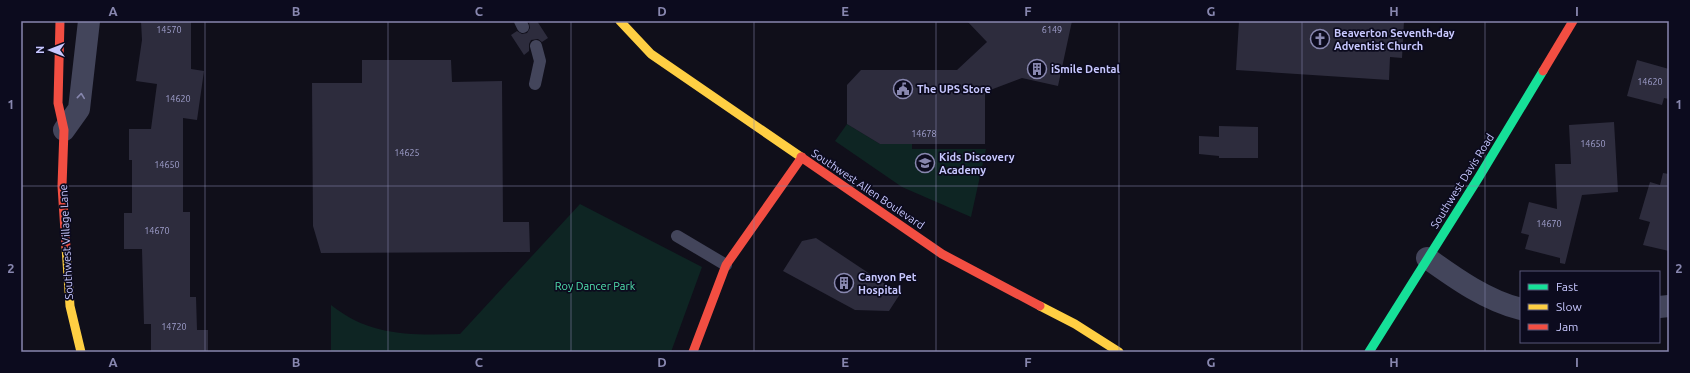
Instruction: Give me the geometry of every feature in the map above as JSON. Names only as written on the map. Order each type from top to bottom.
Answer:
[{"type":"street","name":"Southwest Village Lane","points":[[60,21],[58,103],[64,130],[62,186],[70,306],[81,352]]},
{"type":"street","points":[[64,130],[79,109],[89,21]]},
{"type":"street","name":"Southwest Allen Boulevard","points":[[620,21],[651,54],[942,254],[1007,290],[1075,324],[1119,352]]},
{"type":"street","name":"Southwest Davis Road","points":[[1369,352],[1427,258],[1480,177],[1573,21]]},
{"type":"street","points":[[693,352],[726,265],[802,157]]},
{"type":"street","points":[[1427,258],[1453,276],[1497,300],[1520,309]]},
{"type":"lane","points":[[535,84],[540,61],[536,46]]},
{"type":"lane","points":[[676,236],[726,265]]},
{"type":"green space","points":[[847,124],[880,144],[912,144],[912,149],[986,149],[971,217],[902,187],[835,141]]},
{"type":"green space","name":"Roy Dancer Park","points":[[580,204],[702,267],[671,352],[331,352],[331,305],[361,323],[376,329],[408,334],[460,334]]},
{"type":"building","points":[[141,21],[191,21],[191,69],[204,71],[197,120],[183,118],[183,212],[190,212],[190,297],[196,297],[197,330],[208,330],[208,352],[151,352],[151,324],[144,324],[142,249],[124,249],[124,213],[132,213],[132,160],[129,160],[129,129],[151,129],[157,84],[136,81],[142,40]]},
{"type":"building","points":[[532,21],[537,21],[548,38],[542,42],[538,39],[531,40],[529,44],[529,51],[524,55],[511,35],[517,31],[522,34],[527,33],[530,28],[529,23]]},
{"type":"building","points":[[967,21],[1072,21],[1058,86],[1022,78],[985,92],[985,144],[880,144],[847,124],[847,85],[861,70],[957,70],[987,42]]},
{"type":"building","name":"Beaverton Seventh-day Adventist Church","points":[[1239,21],[1404,21],[1402,58],[1390,57],[1389,80],[1236,70]]},
{"type":"building","points":[[362,60],[451,60],[452,82],[502,81],[503,222],[529,222],[530,252],[321,253],[313,226],[312,83],[362,83]]},
{"type":"building","points":[[1637,60],[1669,69],[1669,99],[1664,98],[1662,105],[1627,96]]},
{"type":"building","points":[[1614,122],[1618,192],[1582,195],[1565,264],[1560,263],[1560,258],[1525,249],[1529,235],[1521,233],[1529,202],[1557,209],[1555,164],[1571,164],[1569,125]]},
{"type":"building","points":[[1219,126],[1258,127],[1258,158],[1219,158],[1219,156],[1199,154],[1199,136],[1219,137]]},
{"type":"building","points":[[1663,173],[1669,174],[1669,251],[1643,245],[1650,222],[1639,219],[1650,182],[1660,185]]},
{"type":"building","name":"Canyon Pet Hospital","points":[[816,238],[900,294],[889,311],[855,310],[783,271],[802,241]]},
{"type":"traffic: fast","points":[[1369,352],[1479,177],[1543,71]]},
{"type":"traffic: slow","points":[[620,21],[651,54],[801,157]]},
{"type":"traffic: slow","points":[[66,247],[70,306],[81,352]]},
{"type":"traffic: slow","points":[[1040,306],[1075,324],[1119,352]]},
{"type":"traffic: jam","points":[[60,21],[58,103],[64,130],[62,186],[66,247]]},
{"type":"traffic: jam","points":[[1543,71],[1573,21]]},
{"type":"traffic: jam","points":[[801,157],[942,254],[1040,306]]},
{"type":"traffic: jam","points":[[693,352],[726,265],[802,157]]},
{"type":"place","name":"Beaverton Seventh-day Adventist Church","points":[[1320,39]]},
{"type":"place","name":"iSmile Dental","points":[[1037,69]]},
{"type":"place","name":"The UPS Store","points":[[903,89]]},
{"type":"place","name":"Kids Discovery Academy","points":[[925,163]]},
{"type":"place","name":"Canyon Pet Hospital","points":[[844,283]]}]
